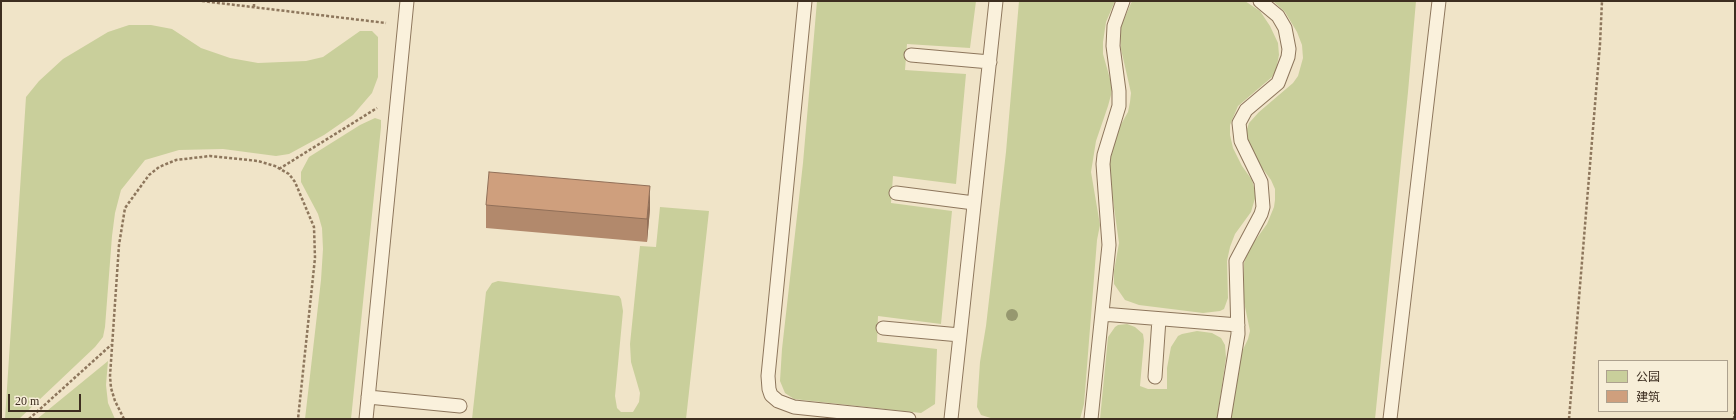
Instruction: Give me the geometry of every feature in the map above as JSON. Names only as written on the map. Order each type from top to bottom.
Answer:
[{"type":"lane","points":[[366,419],[407,1]]},
{"type":"lane","points":[[805,1],[769,369],[769,389],[771,395],[778,402],[794,407],[909,419]]},
{"type":"lane","points":[[951,419],[996,1]]},
{"type":"lane","points":[[1091,419],[1109,245],[1103,164],[1104,155],[1120,106],[1120,90],[1113,46],[1114,26],[1123,1]]},
{"type":"lane","points":[[1224,419],[1238,326],[1236,261],[1261,214],[1263,197],[1261,182],[1241,142],[1239,123],[1246,110],[1278,83],[1285,68],[1289,49],[1286,28],[1278,16],[1260,1]]},
{"type":"lane","points":[[1390,419],[1439,1]]},
{"type":"lane","points":[[911,55],[990,62]]},
{"type":"lane","points":[[896,193],[974,203]]},
{"type":"lane","points":[[1102,314],[1238,326]]},
{"type":"lane","points":[[1155,377],[1159,319]]},
{"type":"lane","points":[[883,328],[960,335]]},
{"type":"lane","points":[[368,397],[460,406]]},
{"type":"path","points":[[202,1],[405,25]]},
{"type":"path","points":[[254,1],[254,7]]},
{"type":"path","points":[[1569,419],[1600,52],[1602,1]]},
{"type":"path","points":[[279,169],[398,95]]},
{"type":"path","points":[[124,419],[115,402],[111,388],[111,345],[119,245],[125,208],[149,175],[159,167],[176,160],[210,156],[258,161],[289,174],[295,182],[314,227],[315,258],[298,419]]},
{"type":"path","points":[[30,419],[111,345]]},
{"type":"path","points":[[1734,419],[1735,410]]},
{"type":"green space","points":[[817,1],[976,1],[970,48],[907,44],[905,70],[966,74],[956,184],[893,176],[891,203],[952,211],[941,324],[878,316],[877,342],[937,349],[935,404],[921,413],[794,399],[785,393],[780,381],[782,349],[803,163]]},
{"type":"green space","points":[[1019,1],[1115,1],[1106,22],[1103,42],[1103,54],[1112,86],[1111,95],[1096,141],[1091,172],[1100,225],[1097,240],[1084,404],[1080,419],[994,419],[981,415],[977,407],[980,362],[986,326],[1006,152]]},
{"type":"green space","points":[[1132,1],[1245,1],[1260,11],[1270,26],[1278,43],[1279,55],[1276,70],[1272,77],[1238,106],[1230,125],[1230,135],[1233,148],[1242,166],[1252,180],[1256,195],[1251,212],[1235,234],[1230,247],[1227,261],[1228,298],[1224,309],[1220,311],[1203,313],[1139,305],[1125,300],[1114,284],[1114,271],[1119,243],[1110,179],[1109,154],[1115,135],[1128,112],[1130,102],[1131,93],[1121,49],[1120,28]]},
{"type":"green space","points":[[1273,1],[1416,1],[1375,419],[1229,419],[1239,358],[1250,331],[1244,302],[1244,263],[1249,249],[1267,224],[1274,207],[1275,200],[1275,189],[1271,180],[1251,153],[1246,139],[1247,129],[1249,123],[1259,112],[1293,83],[1298,76],[1303,58],[1302,45],[1297,32],[1285,12]]},
{"type":"green space","points":[[129,25],[151,25],[172,29],[201,48],[230,58],[258,63],[306,61],[323,57],[360,31],[372,31],[378,37],[378,77],[372,93],[353,115],[324,135],[289,154],[276,156],[223,149],[179,150],[145,160],[121,190],[115,213],[103,337],[95,347],[19,419],[5,419],[26,97],[39,81],[63,59],[108,32]]},
{"type":"green space","points":[[375,118],[381,120],[381,127],[351,419],[305,419],[321,280],[323,249],[322,228],[318,214],[301,182],[301,172],[309,157],[360,125]]},
{"type":"green space","points":[[660,207],[709,211],[686,419],[472,419],[486,292],[492,283],[498,281],[619,296],[623,311],[615,396],[617,408],[621,412],[633,412],[639,402],[640,393],[631,362],[630,344],[640,246],[656,247]]},
{"type":"green space","points":[[1127,324],[1135,327],[1143,334],[1144,341],[1140,386],[1148,389],[1167,389],[1167,368],[1171,347],[1178,336],[1197,331],[1212,333],[1221,338],[1225,345],[1226,358],[1217,419],[1100,419],[1108,337],[1115,327],[1118,325]]},
{"type":"green space","points":[[108,361],[106,385],[108,403],[115,419],[37,419]]},
{"type":"building","points":[[489,172],[650,186],[647,219],[486,205]]}]
